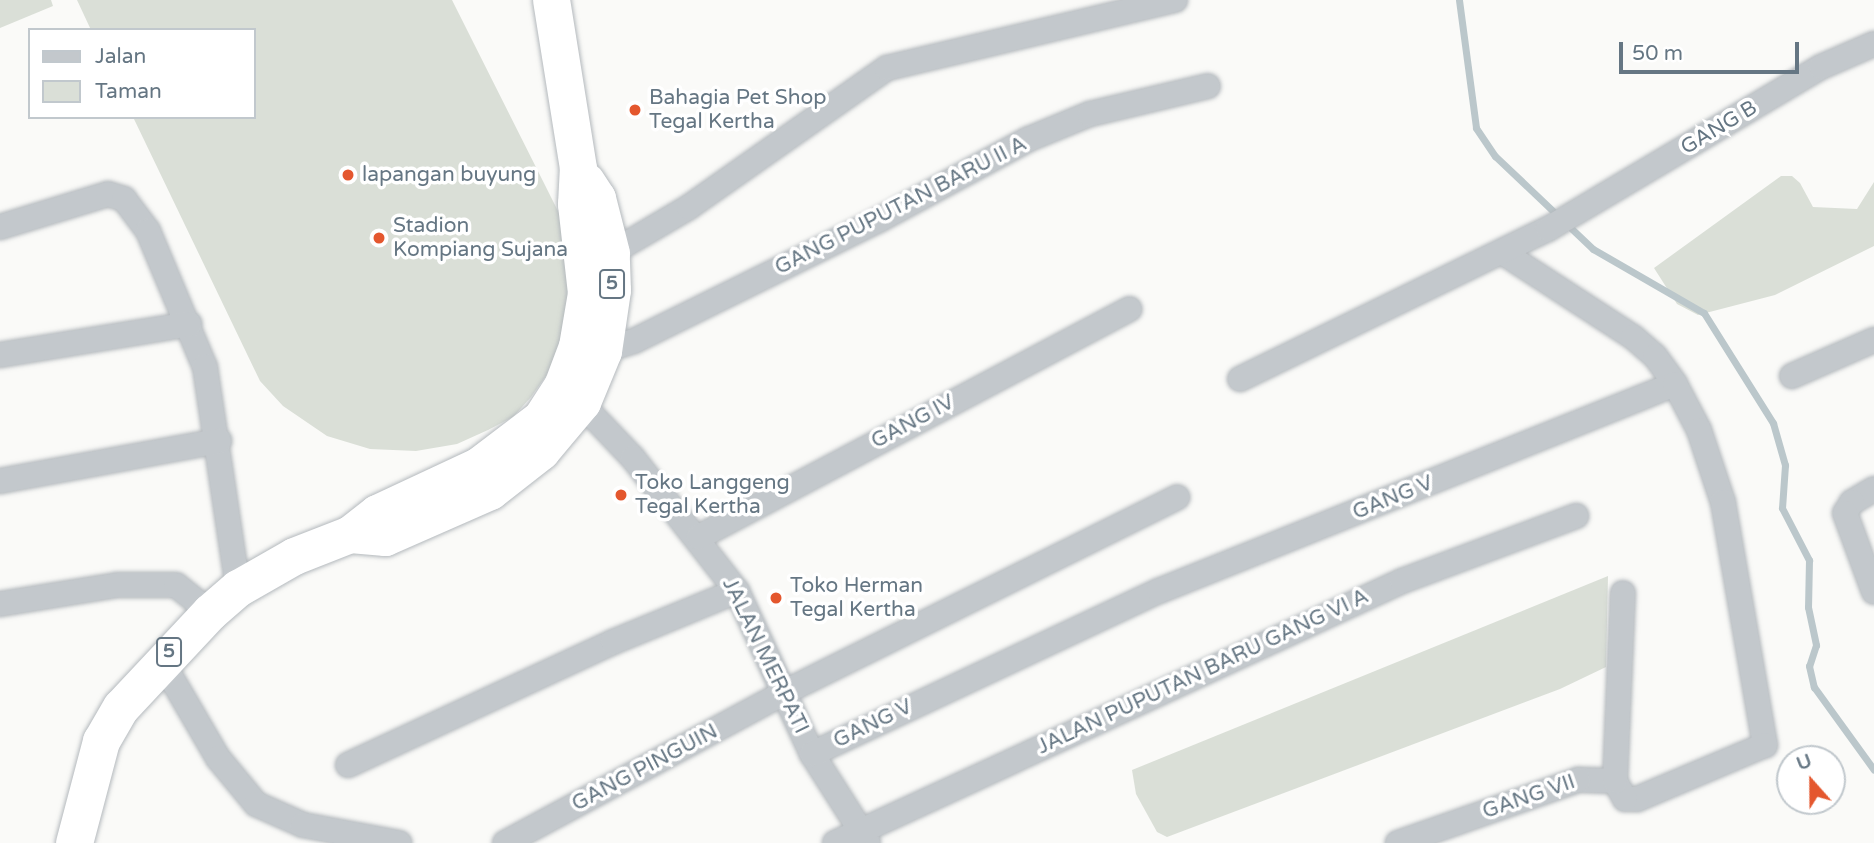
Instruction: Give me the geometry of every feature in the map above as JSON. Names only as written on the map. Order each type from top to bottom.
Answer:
[{"type":"highway","name":"5","points":[[551,0],[578,168],[576,204],[586,293],[572,394]]},
{"type":"highway","name":"5","points":[[74,843],[101,741],[121,707],[161,660],[237,588],[293,556],[350,534],[385,537],[490,491],[541,452],[572,394],[603,351],[612,290],[611,253],[597,198],[578,168]]},
{"type":"street","points":[[611,253],[689,207],[887,68],[1175,0]]},
{"type":"street","name":"GANG B","points":[[1240,379],[1558,223],[1821,67],[1874,44]]},
{"type":"street","name":"GANG PUPUTAN BARU II A","points":[[603,351],[634,341],[867,226],[1029,139],[1090,114],[1208,86]]},
{"type":"street","points":[[0,227],[108,194],[124,199],[148,231],[205,367],[219,441],[237,588]]},
{"type":"street","points":[[1502,252],[1633,337],[1655,356],[1675,384],[1699,430],[1723,502],[1767,741],[1762,748],[1637,799],[1625,799],[1615,781],[1623,593]]},
{"type":"street","name":"GANG IV","points":[[699,537],[1129,309]]},
{"type":"street","points":[[0,355],[189,324]]},
{"type":"street","points":[[1792,376],[1874,340]]},
{"type":"street","name":"GANG V","points":[[812,754],[1159,591],[1675,384]]},
{"type":"street","name":"JALAN MERPATI","points":[[572,394],[699,537],[737,591],[812,754],[864,836]]},
{"type":"street","points":[[0,481],[219,441]]},
{"type":"street","points":[[1874,489],[1852,502],[1845,513],[1874,592]]},
{"type":"street","name":"GANG PINGUIN","points":[[505,843],[785,692],[1177,497]]},
{"type":"street","name":"JALAN PUPUTAN BARU GANG VI A","points":[[835,843],[864,836],[1402,581],[1576,516]]},
{"type":"street","points":[[0,604],[117,585],[176,586],[210,612]]},
{"type":"street","points":[[348,765],[612,642],[737,591]]},
{"type":"street","points":[[161,660],[218,758],[256,804],[303,825],[398,843]]},
{"type":"street","name":"GANG VII","points":[[1398,843],[1578,780],[1615,781]]},
{"type":"green space","points":[[0,0],[51,0],[53,6],[0,28]]},
{"type":"green space","name":"Stadion Kompiang Sujana","points":[[77,0],[452,0],[563,221],[571,310],[548,373],[531,397],[513,417],[488,430],[457,444],[416,451],[370,449],[327,436],[283,406],[260,381],[134,119],[256,119],[256,28],[90,28]]},
{"type":"green space","points":[[1781,176],[1792,176],[1800,183],[1813,207],[1857,209],[1874,182],[1874,246],[1775,295],[1698,315],[1677,304],[1654,268]]},
{"type":"green space","points":[[1608,576],[1606,667],[1560,689],[1167,837],[1157,832],[1136,794],[1132,770]]},
{"type":"waterway","points":[[1459,0],[1476,128],[1495,156],[1593,249],[1704,313],[1773,423],[1785,465],[1782,508],[1809,560],[1808,607],[1816,645],[1809,666],[1814,687],[1874,770]]},
{"type":"place","name":"Bahagia Pet Shop Tegal Kertha","points":[[635,110]]},
{"type":"place","name":"lapangan buyung","points":[[348,175]]},
{"type":"place","name":"Stadion Kompiang Sujana","points":[[379,238]]},
{"type":"place","name":"Toko Langgeng Tegal Kertha","points":[[621,495]]},
{"type":"place","name":"Toko Herman Tegal Kertha","points":[[776,598]]}]
